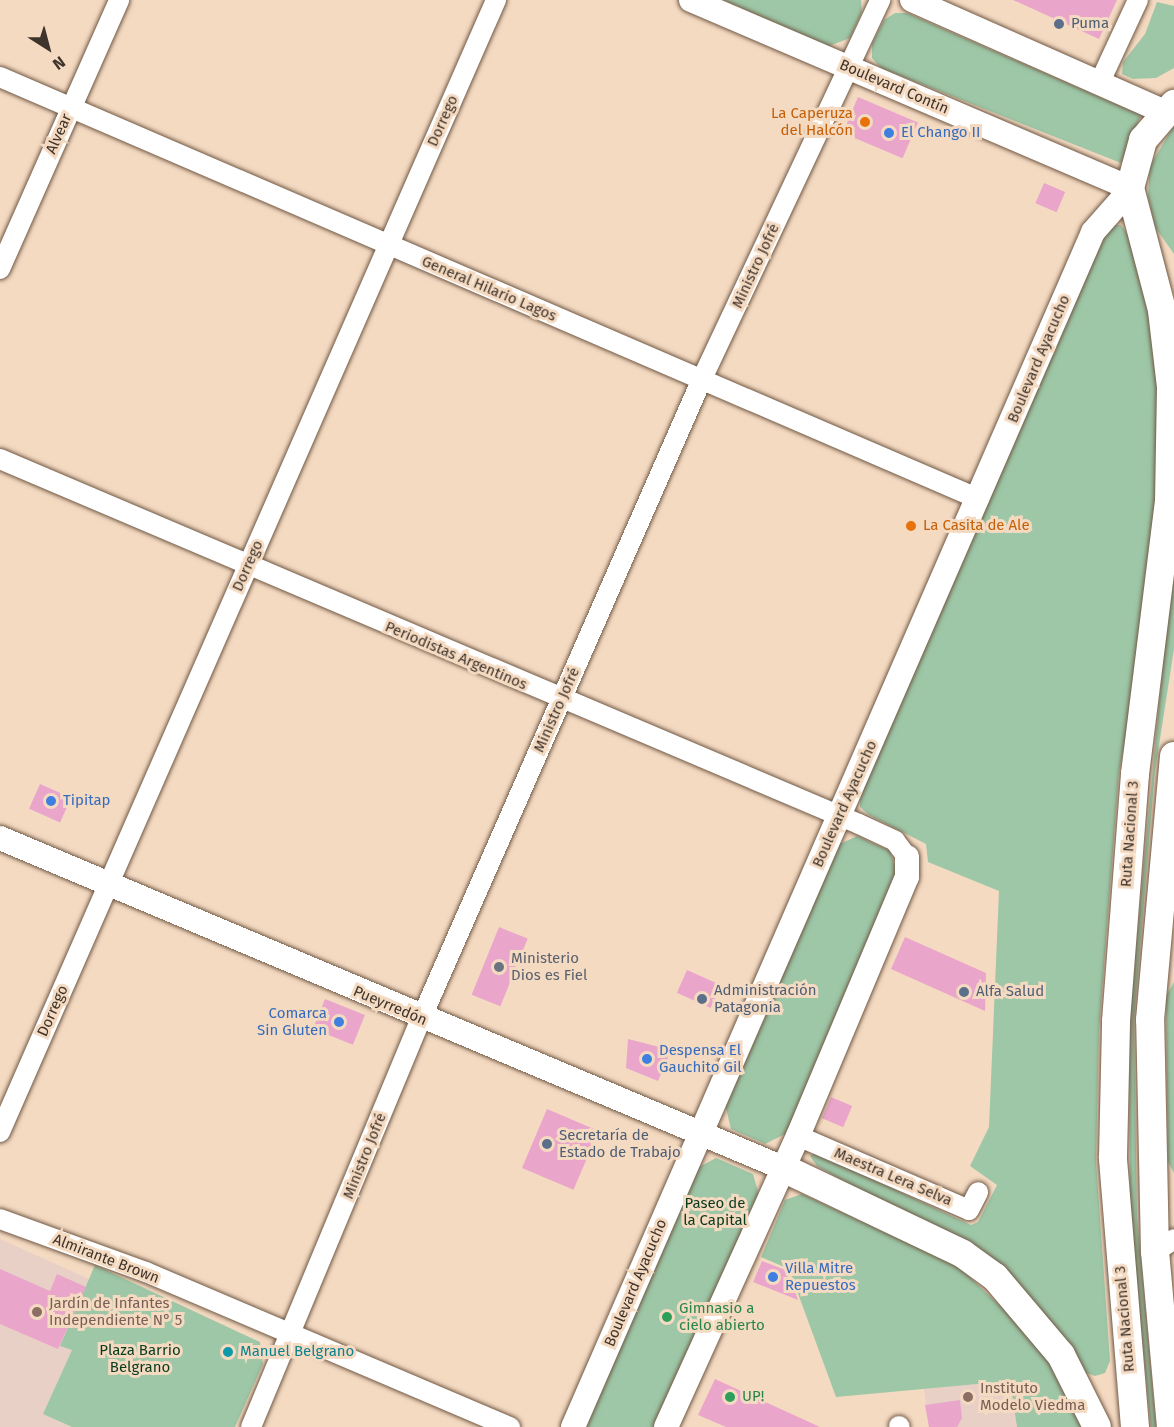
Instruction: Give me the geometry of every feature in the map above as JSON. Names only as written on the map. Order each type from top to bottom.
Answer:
[{"type":"highway","points":[[1130,189],[1143,141],[1170,105]]},
{"type":"highway","name":"Ruta Nacional 3","points":[[1130,189],[1147,244],[1171,387],[1169,502],[1135,774],[1116,1021],[1113,1157],[1135,1427]]},
{"type":"highway","name":"Ruta Nacional 3","points":[[1147,244],[1174,273]]},
{"type":"highway","points":[[1171,1427],[1165,1245],[1164,960],[1174,756]]},
{"type":"highway","points":[[783,1168],[963,1254],[995,1277],[1061,1355],[1097,1427]]},
{"type":"main road","name":"Boulevard Contín","points":[[691,0],[1130,189]]},
{"type":"main road","points":[[912,0],[1099,84],[1170,105]]},
{"type":"main road","name":"Boulevard Ayacucho","points":[[573,1427],[979,499],[1093,232],[1130,189]]},
{"type":"main road","name":"Pueyrredón","points":[[0,838],[421,1019],[783,1168]]},
{"type":"main road","points":[[666,1427],[798,1136],[907,877],[907,857]]},
{"type":"street","name":"Alvear","points":[[0,269],[119,0]]},
{"type":"street","name":"Dorrego","points":[[0,1132],[496,0]]},
{"type":"street","name":"Ministro Jofré","points":[[251,1427],[293,1335],[421,1019],[701,381],[880,0]]},
{"type":"street","points":[[1099,84],[1138,0]]},
{"type":"street","name":"General Hilario Lagos","points":[[0,77],[979,499]]},
{"type":"street","name":"Periodistas Argentinos","points":[[0,459],[561,701],[895,841],[907,857]]},
{"type":"street","name":"Maestra Lera Selva","points":[[798,1136],[969,1210],[978,1192]]},
{"type":"street","name":"Almirante Brown","points":[[0,1219],[146,1272],[510,1427]]},
{"type":"shaded area","name":"Jardín de Infantes Independiente N° 5","points":[[0,1239],[89,1279],[61,1346],[72,1350],[43,1414],[72,1427],[0,1427]]},
{"type":"shaded area","name":"Instituto Modelo Viedma","points":[[1010,1381],[1017,1427],[929,1427],[924,1389]]},
{"type":"green space","points":[[723,0],[861,0],[862,12],[850,38],[829,46]]},
{"type":"green space","points":[[1157,2],[1174,6],[1174,68],[1156,78],[1133,79],[1122,74],[1123,62],[1145,34]]},
{"type":"green space","points":[[895,13],[907,13],[1141,115],[1121,163],[881,68],[872,58],[872,44],[884,20]]},
{"type":"green space","points":[[1174,125],[1174,254],[1155,227],[1148,196],[1150,166]]},
{"type":"green space","points":[[1114,225],[1121,225],[1128,235],[1159,355],[1162,392],[1148,623],[1119,772],[1099,1030],[1096,1161],[1110,1361],[1105,1373],[1095,1376],[1086,1373],[1040,1308],[1005,1271],[817,1166],[810,1156],[816,1153],[971,1225],[978,1222],[997,1185],[970,1166],[989,1127],[999,891],[928,862],[926,844],[869,815],[860,807],[860,796],[1097,240]]},
{"type":"green space","points":[[1174,546],[1174,649],[1155,771],[1134,1021],[1137,1216],[1156,1427],[1151,1427],[1130,1217],[1129,1021]]},
{"type":"green space","points":[[857,836],[890,851],[897,873],[787,1133],[765,1144],[731,1129],[725,1104],[838,845]]},
{"type":"green space","points":[[1174,982],[1174,1173],[1168,1162],[1166,996]]},
{"type":"green space","name":"Paseo de la Capital","points":[[716,1158],[753,1174],[759,1195],[653,1427],[583,1427],[699,1167]]},
{"type":"green space","points":[[802,1194],[958,1266],[1019,1324],[1051,1365],[1083,1427],[1017,1427],[1010,1381],[836,1397],[789,1269],[761,1257],[785,1200]]},
{"type":"green space","name":"Plaza Barrio Belgrano","points":[[95,1265],[260,1342],[263,1364],[235,1427],[72,1427],[43,1414],[72,1350],[60,1346]]},
{"type":"building","points":[[1013,0],[1117,0],[1099,39]]},
{"type":"building","points":[[858,97],[918,122],[903,158],[843,133]]},
{"type":"building","points":[[1044,183],[1065,192],[1057,212],[1035,203]]},
{"type":"building","name":"Tipitap","points":[[40,784],[71,798],[60,822],[29,809]]},
{"type":"building","name":"Ministerio Dios es Fiel","points":[[499,927],[528,939],[500,1006],[472,995]]},
{"type":"building","name":"Alfa Salud","points":[[905,937],[986,973],[985,1011],[891,969]]},
{"type":"building","name":"Administración Patagonia","points":[[687,970],[721,985],[711,1008],[677,993]]},
{"type":"building","name":"Comarca Sin Gluten","points":[[325,999],[365,1015],[353,1045],[313,1029]]},
{"type":"building","name":"Despensa El Gauchito Gil","points":[[628,1039],[671,1050],[658,1081],[626,1068]]},
{"type":"building","points":[[831,1097],[852,1106],[843,1127],[822,1118]]},
{"type":"building","points":[[547,1109],[599,1131],[574,1190],[522,1168]]},
{"type":"building","name":"Villa Mitre Repuestos","points":[[762,1261],[788,1271],[798,1300],[753,1282]]},
{"type":"building","name":"Jardín de Infantes Independiente N° 5","points":[[0,1269],[50,1291],[57,1274],[86,1287],[58,1349],[0,1324]]},
{"type":"building","name":"UP!","points":[[715,1379],[820,1427],[726,1427],[698,1415]]},
{"type":"building","name":"Instituto Modelo Viedma","points":[[960,1400],[962,1418],[957,1427],[929,1427],[925,1405]]},
{"type":"place","name":"Puma","points":[[1059,24]]},
{"type":"place","name":"La Caperuza del Halcón","points":[[865,122]]},
{"type":"place","name":"El Chango II","points":[[889,133]]},
{"type":"place","name":"La Casita de Ale","points":[[911,526]]},
{"type":"place","name":"Tipitap","points":[[51,801]]},
{"type":"place","name":"Ministerio Dios es Fiel","points":[[499,967]]},
{"type":"place","name":"Alfa Salud","points":[[964,992]]},
{"type":"place","name":"Administración Patagonia","points":[[702,999]]},
{"type":"place","name":"Comarca Sin Gluten","points":[[339,1022]]},
{"type":"place","name":"Despensa El Gauchito Gil","points":[[647,1059]]},
{"type":"place","name":"Secretaría de Estado de Trabajo","points":[[547,1144]]},
{"type":"place","name":"Villa Mitre Repuestos","points":[[773,1277]]},
{"type":"place","name":"Jardín de Infantes Independiente N° 5","points":[[37,1312]]},
{"type":"place","name":"Gimnasio a cielo abierto","points":[[667,1317]]},
{"type":"place","name":"Manuel Belgrano","points":[[228,1352]]},
{"type":"place","name":"UP!","points":[[730,1397]]},
{"type":"place","name":"Instituto Modelo Viedma","points":[[968,1397]]}]
